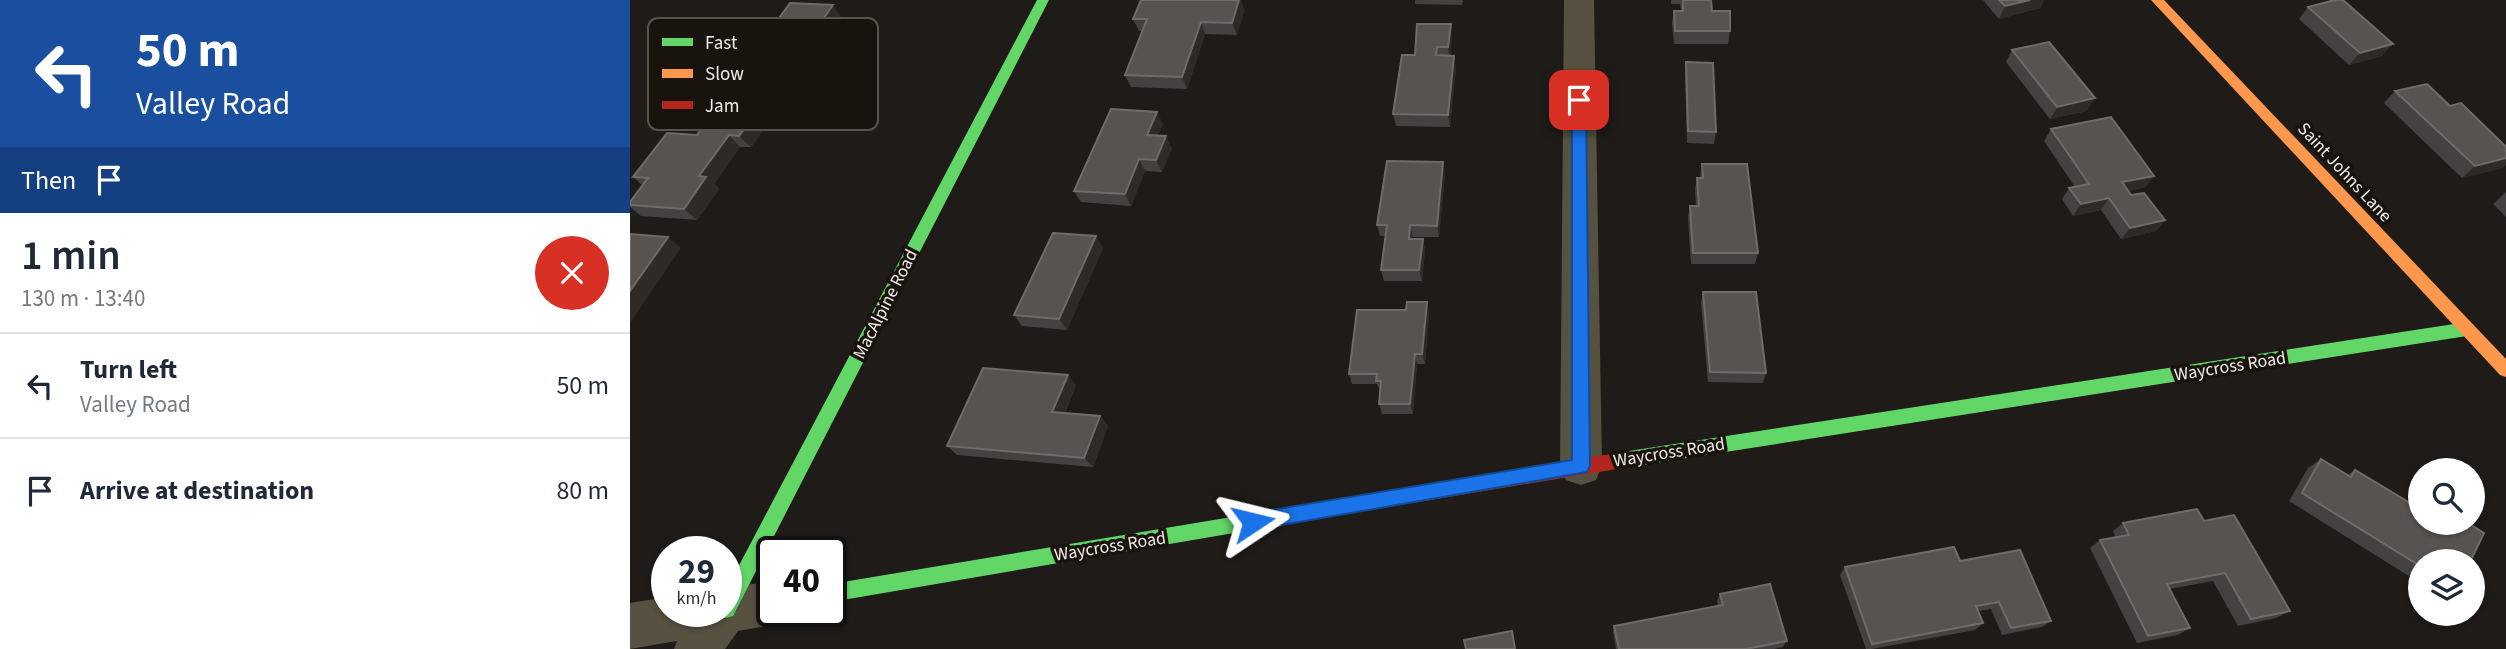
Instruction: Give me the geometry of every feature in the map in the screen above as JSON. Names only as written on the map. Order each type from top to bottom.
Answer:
[{"type":"street","name":"MacAlpine Road","points":[[742,577],[1043,0]]},
{"type":"street","points":[[1578,0],[1581,466]]},
{"type":"street","name":"Saint Johns Lane","points":[[2157,0],[2506,370]]},
{"type":"street","name":"Waycross Road","points":[[847,590],[1581,466],[2468,329]]},
{"type":"street","points":[[630,626],[651,622]]},
{"type":"street","name":"MacAlpine Road","points":[[697,649],[713,627]]},
{"type":"street","name":"MacAlpine Road","points":[[711,649],[719,627]]},
{"type":"building","points":[[1141,0],[1239,0],[1232,23],[1201,22],[1182,77],[1125,75],[1147,19],[1133,19]]},
{"type":"building","points":[[1683,0],[1711,0],[1712,11],[1730,11],[1730,31],[1675,31],[1674,11],[1683,11]]},
{"type":"building","points":[[1999,0],[2030,0],[2005,6]]},
{"type":"building","points":[[2343,0],[2393,44],[2360,53],[2308,7]]},
{"type":"building","points":[[790,3],[833,5],[824,18],[779,18]]},
{"type":"building","points":[[1417,24],[1451,24],[1448,47],[1437,47],[1436,55],[1454,56],[1448,115],[1393,114],[1402,55],[1415,55]]},
{"type":"building","points":[[2049,42],[2095,98],[2057,107],[2012,50]]},
{"type":"building","points":[[1686,62],[1713,63],[1716,132],[1688,131]]},
{"type":"building","points":[[2427,84],[2450,106],[2461,103],[2506,147],[2506,158],[2475,166],[2395,91]]},
{"type":"building","points":[[1111,109],[1157,112],[1147,135],[1166,136],[1156,160],[1139,159],[1125,194],[1074,191]]},
{"type":"building","points":[[2111,117],[2154,176],[2122,182],[2131,195],[2144,193],[2165,220],[2130,228],[2109,198],[2081,204],[2069,188],[2089,184],[2051,129]]},
{"type":"building","points":[[701,130],[743,130],[739,136],[729,135],[699,176],[706,177],[684,209],[630,205],[648,178],[633,177],[667,133],[697,135]]},
{"type":"building","points":[[1387,161],[1443,162],[1437,226],[1410,225],[1409,239],[1423,239],[1419,270],[1381,270],[1387,225],[1377,225]]},
{"type":"building","points":[[1702,164],[1747,164],[1758,253],[1693,253],[1690,206],[1699,206],[1697,178],[1703,178]]},
{"type":"building","points":[[1053,233],[1096,236],[1059,319],[1014,315]]},
{"type":"building","points":[[630,234],[668,237],[630,291]]},
{"type":"building","points":[[1703,292],[1756,292],[1766,373],[1710,372]]},
{"type":"building","points":[[1407,302],[1427,302],[1422,354],[1415,354],[1410,404],[1379,404],[1381,381],[1376,381],[1377,374],[1349,374],[1357,310],[1406,310]]},
{"type":"building","points":[[983,368],[1068,375],[1052,412],[1100,416],[1084,458],[947,446]]},
{"type":"building","points":[[2321,459],[2351,477],[2355,470],[2408,502],[2408,535],[2483,535],[2476,549],[2408,549],[2408,559],[2302,493]]},
{"type":"building","points":[[2197,509],[2204,521],[2234,515],[2290,611],[2251,619],[2225,573],[2167,584],[2190,628],[2148,636],[2100,540],[2129,535],[2123,523]]},
{"type":"building","points":[[1954,547],[1960,561],[2020,550],[2051,621],[2011,628],[1999,602],[1976,606],[1983,623],[1872,644],[1845,567]]},
{"type":"building","points":[[1770,584],[1787,641],[1746,649],[1619,649],[1614,626],[1723,605],[1720,594]]},
{"type":"building","points":[[1512,631],[1515,649],[1466,649],[1464,640]]},
{"type":"traffic: fast","points":[[742,578],[1043,0]]},
{"type":"traffic: fast","points":[[1629,459],[2467,329]]},
{"type":"traffic: fast","points":[[847,590],[1310,512]]},
{"type":"traffic: slow","points":[[2157,0],[2506,370]]},
{"type":"traffic: jam","points":[[1310,512],[1629,459]]},
{"type":"route","points":[[1253,522],[1581,466],[1579,100]]}]
